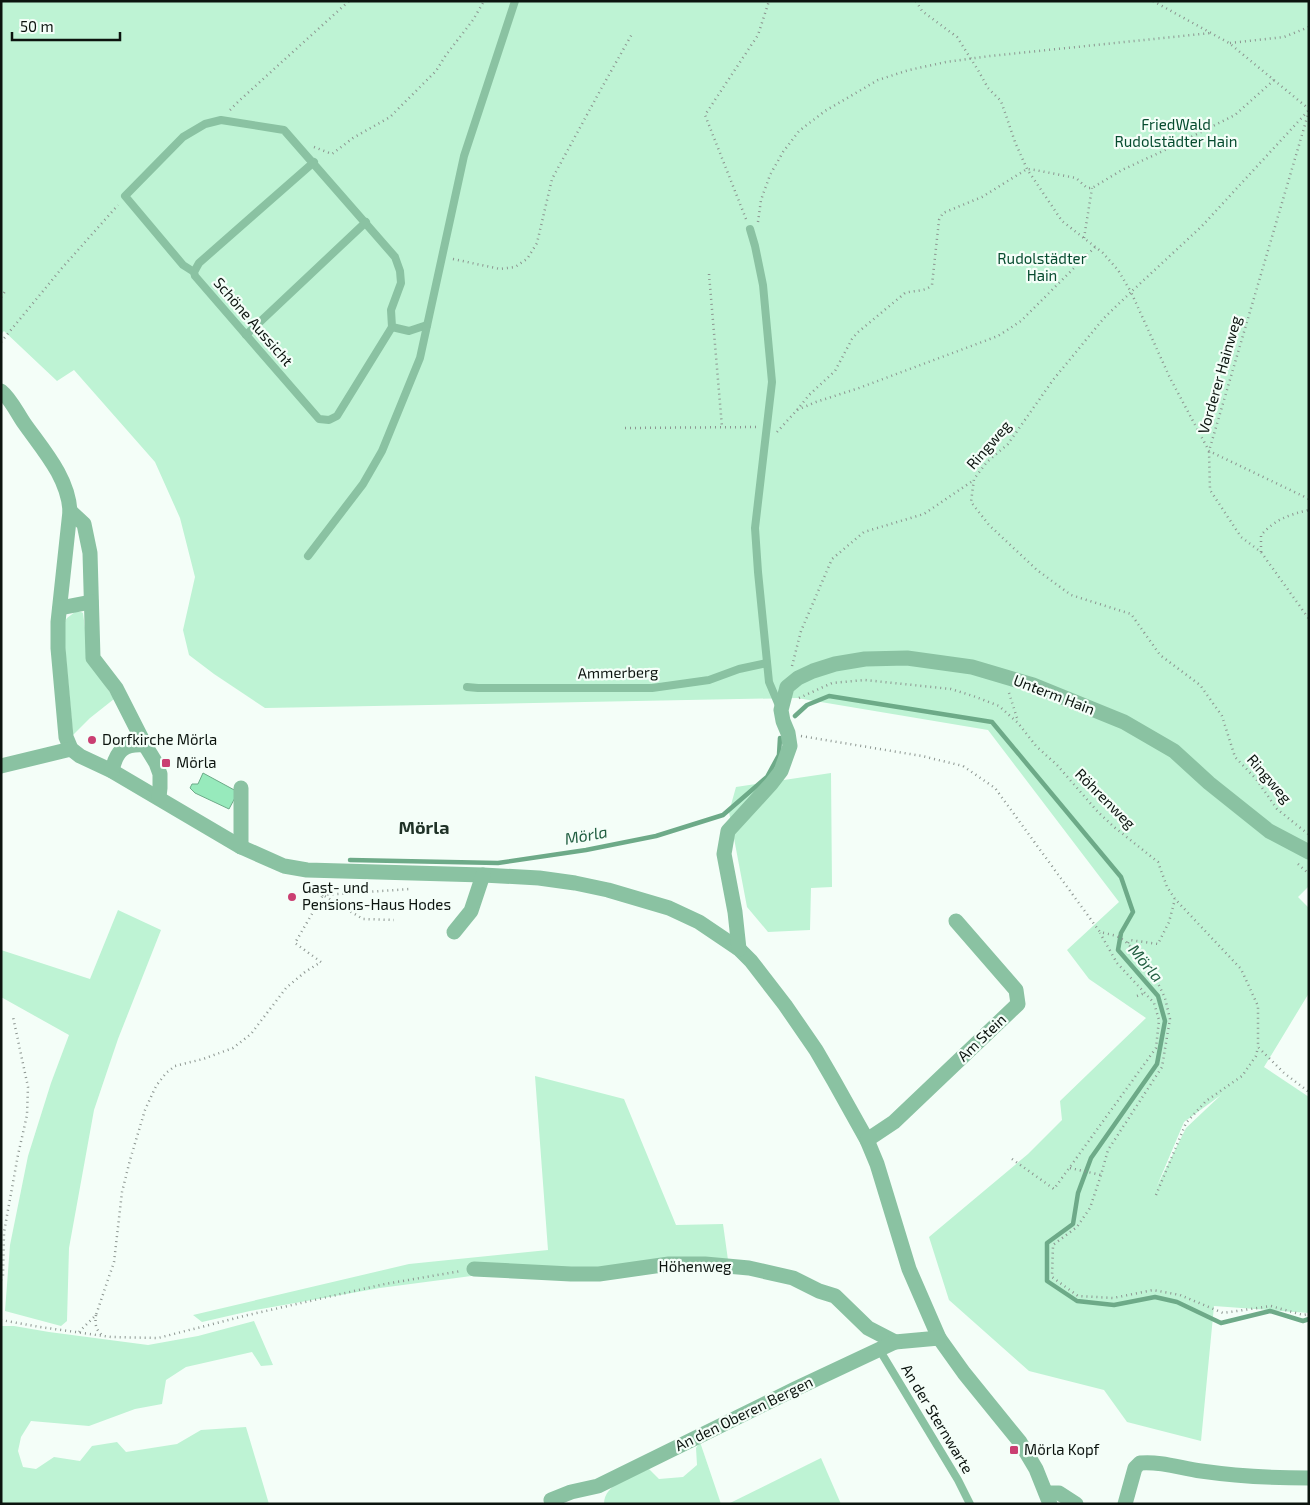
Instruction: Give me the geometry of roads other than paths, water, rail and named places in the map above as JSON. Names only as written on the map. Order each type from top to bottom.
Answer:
[{"type":"street","points":[[1,391],[57,471],[67,490],[70,511],[58,648],[66,737],[71,749],[80,756],[159,797],[241,847],[284,866],[307,870],[483,875],[575,882],[668,908],[699,922],[739,949],[761,973],[804,1031],[867,1140],[883,1182],[910,1269],[940,1338],[964,1374],[1020,1442],[1036,1469],[1048,1498],[1059,1493],[1076,1504]]},
{"type":"street","points":[[70,511],[84,524],[90,553],[93,658],[116,688],[156,763],[160,774],[159,797]]},
{"type":"street","points":[[60,608],[91,602]]},
{"type":"street","name":"Unterm Hain","points":[[780,710],[787,687],[798,678],[812,671],[835,664],[865,659],[906,658],[972,667],[1033,685],[1124,722],[1174,750],[1209,783],[1269,831],[1309,852]]},
{"type":"street","points":[[739,949],[735,912],[724,854],[728,831],[781,771],[790,746],[780,710]]},
{"type":"street","points":[[112,771],[118,753],[123,748],[130,745],[145,745]]},
{"type":"street","points":[[1,766],[71,749]]},
{"type":"street","points":[[241,788],[241,847]]},
{"type":"street","points":[[454,932],[471,911],[483,875]]},
{"type":"street","name":"Am Stein","points":[[867,1140],[894,1122],[1018,1004],[1016,990],[956,922]]},
{"type":"street","name":"Höhenweg","points":[[474,1269],[599,1274],[669,1264],[705,1264],[749,1268],[793,1278],[819,1291],[835,1296],[868,1328],[895,1342]]},
{"type":"street","name":"An den Oberen Bergen","points":[[551,1500],[570,1492],[598,1486],[794,1389],[895,1342],[940,1338]]},
{"type":"street","points":[[1125,1504],[1134,1468],[1140,1462],[1151,1462],[1200,1471],[1309,1478]]},
{"type":"lane","points":[[308,556],[362,484],[382,451],[420,358],[464,156],[515,1]]},
{"type":"lane","name":"Schöne Aussicht","points":[[221,120],[284,130],[314,162],[396,257],[401,283],[391,310],[392,327],[337,416],[328,420],[319,419],[195,276],[194,272],[184,265],[125,196],[183,137],[205,124],[221,120]]},
{"type":"lane","name":"Schöne Aussicht","points":[[194,272],[199,263],[314,162]]},
{"type":"lane","points":[[246,335],[366,222]]},
{"type":"lane","points":[[750,229],[763,285],[772,382],[755,528],[769,682],[780,710]]},
{"type":"lane","points":[[392,327],[408,331],[427,325]]},
{"type":"lane","name":"Ammerberg","points":[[467,687],[652,688],[709,680],[739,669],[767,663]]},
{"type":"lane","name":"An der Sternwarte","points":[[879,1349],[958,1480],[970,1504]]},
{"type":"waterway","name":"Mörla","points":[[795,716],[807,705],[829,696],[992,722],[1121,877],[1133,912],[1121,933],[1118,950],[1158,996],[1165,1021],[1157,1064],[1091,1158],[1078,1193],[1073,1224],[1047,1243],[1047,1281],[1077,1301],[1114,1305],[1155,1297],[1177,1302],[1221,1323],[1270,1311],[1303,1321],[1309,1319]]},
{"type":"waterway","name":"Mörla","points":[[350,860],[498,863],[586,850],[656,836],[723,815],[767,777],[779,755],[780,738]]},
{"type":"place","name":"Dorfkirche Mörla","points":[[92,740]]},
{"type":"place","name":"Mörla","points":[[166,763]]},
{"type":"place","name":"Gast- und Pensions-Haus Hodes","points":[[292,897]]},
{"type":"place","name":"Mörla Kopf","points":[[1014,1450]]},
{"type":"district","name":"Mörla","points":[[424,828]]},
{"type":"park label","name":"FriedWald Rudolstädter Hain","points":[[1176,134]]},
{"type":"park label","name":"Rudolstädter Hain","points":[[1042,268]]}]
